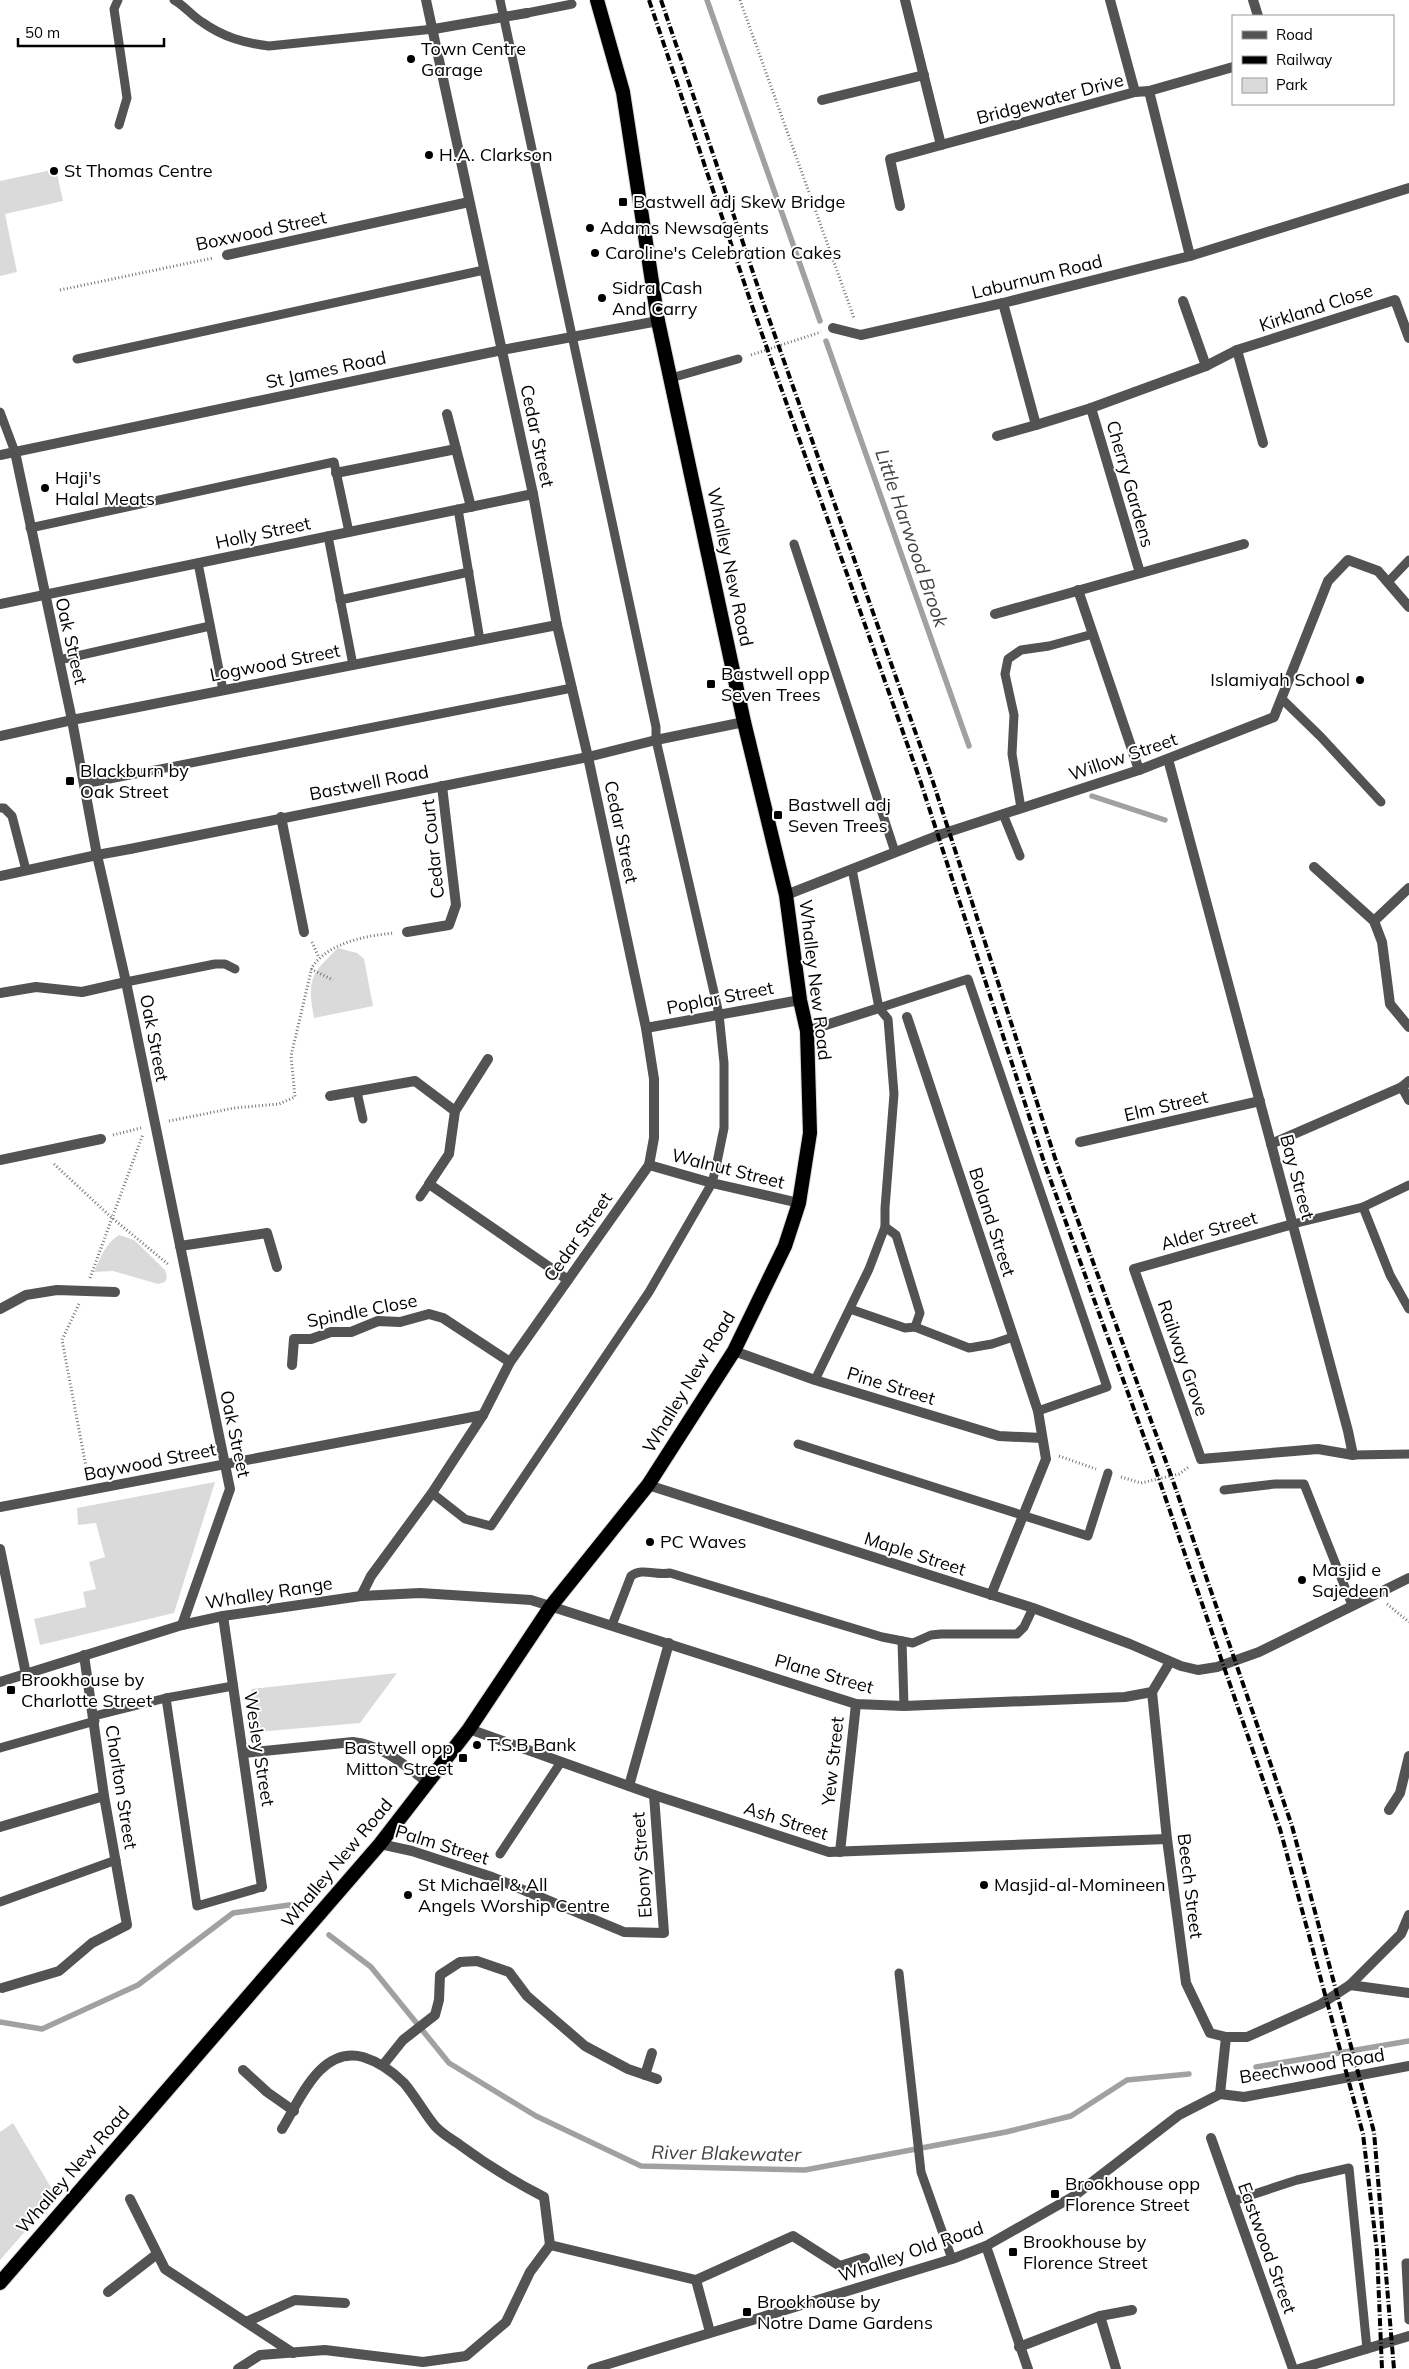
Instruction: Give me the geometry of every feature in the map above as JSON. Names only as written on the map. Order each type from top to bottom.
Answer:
[{"type":"highway","name":"Whalley New Road","points":[[0,2283],[380,1844],[469,1729],[551,1606],[648,1485],[734,1351],[785,1246],[799,1203],[810,1133],[807,1031],[800,1000],[786,896],[744,722],[658,321],[623,92],[597,0]]},
{"type":"street","name":"Cedar Street","points":[[361,1596],[371,1576],[432,1493],[483,1415],[510,1362],[649,1166],[654,1138],[654,1079],[646,1028],[588,757],[557,625],[533,494],[469,202],[434,29],[426,0]]},
{"type":"street","points":[[905,0],[941,145]]},
{"type":"street","points":[[1110,0],[1135,92]]},
{"type":"street","points":[[1254,0],[1258,15]]},
{"type":"street","points":[[434,29],[527,13]]},
{"type":"street","points":[[1149,92],[1232,67]]},
{"type":"street","points":[[822,100],[924,75]]},
{"type":"street","name":"Bridgewater Drive","points":[[900,206],[890,159],[1135,92],[1149,92],[1190,256]]},
{"type":"street","name":"Laburnum Road","points":[[833,328],[860,335],[1003,303],[1190,256],[1409,188]]},
{"type":"street","name":"Boxwood Street","points":[[227,255],[469,202]]},
{"type":"street","name":"Kirkland Close","points":[[1091,408],[1206,366],[1237,350],[1395,300],[1409,338]]},
{"type":"street","points":[[1183,301],[1206,366]]},
{"type":"street","points":[[1003,303],[1036,425]]},
{"type":"street","name":"St James Road","points":[[0,455],[502,350],[658,321]]},
{"type":"street","points":[[1237,350],[1263,443]]},
{"type":"street","name":"Cherry Gardens","points":[[997,436],[1091,408],[1140,573]]},
{"type":"street","points":[[447,414],[470,507]]},
{"type":"street","points":[[336,473],[456,449]]},
{"type":"street","name":"Oak Street","points":[[15,452],[72,720],[97,855],[126,982],[230,1489],[182,1625]]},
{"type":"street","name":"Holly Street","points":[[0,604],[533,494]]},
{"type":"street","points":[[995,614],[1244,544]]},
{"type":"street","name":"Willow Street","points":[[786,896],[942,834],[1139,770],[1274,717],[1328,581],[1348,560],[1378,571],[1388,582]]},
{"type":"street","points":[[1388,582],[1409,607]]},
{"type":"street","points":[[1078,590],[1139,770]]},
{"type":"street","name":"Logwood Street","points":[[0,736],[72,720],[557,625]]},
{"type":"street","name":"Bastwell Road","points":[[0,876],[281,817],[588,757],[656,740],[744,722]]},
{"type":"street","name":"Bay Street","points":[[1168,759],[1354,1455]]},
{"type":"street","name":"Cedar Court","points":[[407,932],[449,925],[456,905],[442,786]]},
{"type":"street","points":[[281,817],[304,932]]},
{"type":"street","points":[[1314,867],[1374,920],[1382,942],[1390,1004],[1409,1027]]},
{"type":"street","points":[[1374,920],[1409,888]]},
{"type":"street","points":[[0,993],[36,987],[82,992],[126,982]]},
{"type":"street","name":"Poplar Street","points":[[646,1028],[800,1000]]},
{"type":"street","points":[[807,1031],[880,1008]]},
{"type":"street","name":"Boland Street","points":[[907,1017],[1038,1411],[1046,1459],[991,1595]]},
{"type":"street","points":[[488,1059],[455,1111],[449,1154],[429,1184],[568,1280]]},
{"type":"street","points":[[330,1096],[415,1081],[455,1111]]},
{"type":"street","points":[[1271,1144],[1406,1084],[1409,1100]]},
{"type":"street","name":"Elm Street","points":[[1080,1142],[1260,1101]]},
{"type":"street","points":[[0,1160],[101,1138]]},
{"type":"street","name":"Walnut Street","points":[[649,1166],[799,1203]]},
{"type":"street","name":"Alder Street","points":[[1134,1269],[1293,1224]]},
{"type":"street","points":[[180,1246],[267,1233],[277,1268]]},
{"type":"street","name":"Railway Grove","points":[[1134,1269],[1201,1459]]},
{"type":"street","points":[[0,1309],[26,1295],[56,1290],[115,1292]]},
{"type":"street","name":"Spindle Close","points":[[292,1365],[294,1339],[312,1339],[331,1332],[351,1332],[378,1321],[400,1322],[429,1314],[443,1318],[510,1362]]},
{"type":"street","name":"Pine Street","points":[[734,1351],[815,1380],[999,1436],[1042,1438]]},
{"type":"street","name":"Baywood Street","points":[[0,1507],[483,1415]]},
{"type":"street","points":[[1201,1459],[1318,1449],[1354,1455]]},
{"type":"street","name":"Maple Street","points":[[648,1485],[1033,1608],[1130,1644],[1170,1662],[1198,1670],[1216,1667],[1259,1652],[1409,1578]]},
{"type":"street","points":[[0,1549],[26,1674]]},
{"type":"street","name":"Whalley Range","points":[[0,1682],[182,1625],[223,1616],[361,1596],[420,1593],[531,1600],[551,1606]]},
{"type":"street","name":"Plane Street","points":[[551,1606],[856,1704],[904,1706],[1125,1697],[1152,1692]]},
{"type":"street","name":"Wesley Street","points":[[223,1616],[262,1886]]},
{"type":"street","points":[[629,1786],[669,1643]]},
{"type":"street","name":"Chorlton Street","points":[[2,1988],[59,1970],[92,1942],[127,1925],[104,1796],[84,1655]]},
{"type":"street","points":[[1152,1692],[1170,1662]]},
{"type":"street","name":"Beech Street","points":[[1152,1692],[1167,1839],[1186,1983],[1210,2033],[1226,2037]]},
{"type":"street","name":"Yew Street","points":[[840,1852],[856,1704]]},
{"type":"street","name":"Ash Street","points":[[469,1729],[654,1795],[829,1852],[1167,1839]]},
{"type":"street","points":[[244,1753],[353,1742],[370,1744],[405,1764],[428,1782]]},
{"type":"street","points":[[1389,1810],[1400,1793],[1409,1756]]},
{"type":"street","name":"Ebony Street","points":[[654,1795],[664,1933]]},
{"type":"street","points":[[0,1827],[104,1796]]},
{"type":"street","name":"Palm Street","points":[[380,1844],[412,1851],[492,1877],[624,1932],[664,1933]]},
{"type":"street","points":[[1220,2094],[1226,2037],[1246,2037],[1321,2004],[1350,1985],[1401,1934],[1409,1915]]},
{"type":"street","points":[[383,2065],[403,2040],[436,2015],[440,1975],[460,1962],[477,1961],[509,1972],[527,1996],[585,2046],[628,2069],[657,2079]]},
{"type":"street","points":[[1350,1985],[1409,1993]]},
{"type":"street","points":[[645,2075],[652,2053]]},
{"type":"street","points":[[238,2369],[260,2355],[325,2350],[423,2362],[466,2356],[506,2322],[530,2272],[550,2245],[544,2197],[497,2172],[436,2128],[403,2083],[383,2065],[357,2056],[346,2055],[335,2058],[318,2072],[282,2130]]},
{"type":"street","name":"Beechwood Road","points":[[1220,2094],[1244,2097],[1409,2066]]},
{"type":"street","points":[[243,2070],[267,2092],[294,2111]]},
{"type":"street","name":"Whalley Old Road","points":[[592,2369],[952,2259],[986,2246],[1074,2196],[1179,2115],[1220,2094]]},
{"type":"street","name":"Eastwood Street","points":[[1211,2138],[1293,2369]]},
{"type":"street","points":[[130,2199],[165,2269],[292,2353]]},
{"type":"street","points":[[550,2245],[696,2280],[793,2236],[840,2266],[865,2258]]},
{"type":"street","points":[[986,2246],[1028,2369]]},
{"type":"street","points":[[108,2292],[158,2254]]},
{"type":"street","points":[[696,2280],[710,2332]]},
{"type":"street","points":[[246,2322],[295,2300],[344,2302]]},
{"type":"street","points":[[1019,2347],[1081,2325],[1100,2316],[1132,2310]]},
{"type":"street","points":[[1100,2316],[1116,2369]]},
{"type":"street","points":[[1299,2369],[1409,2336]]},
{"type":"lane","points":[[118,0],[114,9],[127,98],[119,125]]},
{"type":"lane","points":[[174,0],[201,22],[222,35],[245,43],[269,46],[434,29]]},
{"type":"lane","points":[[432,1493],[465,1519],[491,1526],[650,1292],[712,1183],[724,1128],[724,1063],[719,1014],[656,740],[656,727],[500,0]]},
{"type":"lane","points":[[527,13],[572,4]]},
{"type":"lane","points":[[77,359],[484,270]]},
{"type":"lane","points":[[671,378],[738,359]]},
{"type":"lane","points":[[0,412],[15,452]]},
{"type":"lane","points":[[30,528],[334,462],[348,532]]},
{"type":"lane","points":[[458,509],[480,640]]},
{"type":"lane","points":[[328,536],[353,665]]},
{"type":"lane","points":[[794,544],[895,852]]},
{"type":"lane","points":[[1388,582],[1409,560]]},
{"type":"lane","points":[[198,563],[223,690]]},
{"type":"lane","points":[[340,600],[468,572]]},
{"type":"lane","points":[[59,660],[210,626]]},
{"type":"lane","points":[[1021,808],[1012,754],[1014,716],[1005,674],[1008,659],[1021,650],[1049,646],[1093,634]]},
{"type":"lane","points":[[84,784],[572,688]]},
{"type":"lane","points":[[1282,699],[1321,737],[1381,802]]},
{"type":"lane","points":[[0,808],[4,808],[12,816],[26,870]]},
{"type":"lane","points":[[1003,814],[1020,856]]},
{"type":"lane","points":[[815,1380],[869,1269],[885,1227],[894,1094],[888,1019],[880,1008],[852,869]]},
{"type":"lane","points":[[126,982],[215,964],[226,964],[235,969]]},
{"type":"lane","points":[[880,1008],[968,978],[1107,1387],[1038,1411]]},
{"type":"lane","points":[[357,1092],[363,1119]]},
{"type":"lane","points":[[420,1198],[429,1184]]},
{"type":"lane","points":[[1293,1224],[1363,1207],[1409,1185]]},
{"type":"lane","points":[[1363,1207],[1390,1275],[1409,1309]]},
{"type":"lane","points":[[885,1227],[896,1235],[920,1313],[915,1327]]},
{"type":"lane","points":[[850,1309],[905,1328],[915,1327],[969,1348],[992,1344],[1013,1337]]},
{"type":"lane","points":[[798,1444],[1088,1536],[1108,1473]]},
{"type":"lane","points":[[1354,1455],[1409,1454]]},
{"type":"lane","points":[[1224,1490],[1275,1484],[1304,1484],[1352,1605]]},
{"type":"lane","points":[[612,1625],[630,1576],[636,1572],[644,1571],[661,1575],[670,1573],[902,1642],[919,1642],[931,1635],[941,1634],[1016,1634],[1024,1627],[1033,1608]]},
{"type":"lane","points":[[902,1642],[904,1706]]},
{"type":"lane","points":[[0,1748],[166,1698],[233,1686]]},
{"type":"lane","points":[[166,1698],[197,1906],[262,1886]]},
{"type":"lane","points":[[500,1854],[561,1762]]},
{"type":"lane","points":[[0,1902],[116,1860]]},
{"type":"lane","points":[[899,1973],[921,2172],[952,2259]]},
{"type":"lane","points":[[1233,2201],[1297,2180],[1350,2168],[1367,2349]]},
{"type":"lane","points":[[1409,2262],[1406,2264],[1409,2320]]},
{"type":"path","points":[[740,0],[860,335]]},
{"type":"path","name":"Boxwood Street","points":[[60,290],[227,255]]},
{"type":"path","points":[[738,359],[833,328]]},
{"type":"path","points":[[101,1138],[155,1124],[234,1108],[279,1104],[296,1097],[292,1056],[311,970],[319,958],[347,942],[407,932]]},
{"type":"path","points":[[311,970],[333,980]]},
{"type":"path","points":[[40,1151],[112,1218],[172,1267]]},
{"type":"path","points":[[1044,1451],[1141,1484],[1179,1474],[1201,1459]]},
{"type":"path","points":[[1375,1594],[1409,1622]]},
{"type":"green space","points":[[56,169],[63,201],[5,214],[17,272],[0,276],[0,181]]},
{"type":"green space","points":[[338,948],[357,953],[364,959],[373,1006],[314,1018],[311,994],[313,978],[321,965]]},
{"type":"green space","points":[[119,1235],[134,1240],[165,1270],[167,1277],[165,1282],[158,1284],[113,1271],[94,1272],[107,1247]]},
{"type":"green space","points":[[215,1482],[174,1613],[40,1645],[34,1619],[86,1607],[83,1592],[96,1589],[89,1562],[105,1557],[96,1523],[78,1525],[77,1508]]},
{"type":"green space","points":[[397,1673],[360,1723],[257,1732],[251,1689]]},
{"type":"green space","points":[[13,2123],[56,2196],[0,2260],[0,2132]]},
{"type":"waterway","name":"Little Harwood Brook","points":[[707,0],[820,321]]},
{"type":"waterway","name":"Little Harwood Brook","points":[[826,341],[969,746]]},
{"type":"waterway","name":"Little Harwood Brook","points":[[1092,796],[1165,820]]},
{"type":"waterway","name":"River Blakewater","points":[[0,2022],[42,2029],[138,1985],[233,1913],[289,1905],[298,1911]]},
{"type":"waterway","name":"River Blakewater","points":[[329,1935],[371,1967],[449,2063],[536,2116],[641,2166],[805,2170],[1006,2132],[1071,2116],[1127,2080],[1189,2074]]},
{"type":"waterway","name":"River Blakewater","points":[[1256,2067],[1409,2041]]},
{"type":"railway","points":[[649,0],[751,303],[921,783],[1044,1162],[1152,1459],[1280,1829],[1363,2134],[1377,2251],[1382,2369]]},
{"type":"railway","points":[[661,0],[762,299],[932,779],[1055,1158],[1172,1478],[1292,1826],[1374,2132],[1394,2369]]},
{"type":"place","name":"Town Centre Garage","points":[[411,59]]},
{"type":"place","name":"H.A. Clarkson","points":[[429,155]]},
{"type":"place","name":"St Thomas Centre","points":[[54,171]]},
{"type":"place","name":"Bastwell adj Skew Bridge","points":[[623,202]]},
{"type":"place","name":"Adams Newsagents","points":[[590,228]]},
{"type":"place","name":"Caroline's Celebration Cakes","points":[[595,253]]},
{"type":"place","name":"Sidra Cash And Carry","points":[[602,298]]},
{"type":"place","name":"Haji's Halal Meats","points":[[45,488]]},
{"type":"place","name":"Islamiyah School","points":[[1360,680]]},
{"type":"place","name":"Bastwell opp Seven Trees","points":[[711,684]]},
{"type":"place","name":"Blackburn by Oak Street","points":[[70,781]]},
{"type":"place","name":"Bastwell adj Seven Trees","points":[[778,815]]},
{"type":"place","name":"PC Waves","points":[[650,1542]]},
{"type":"place","name":"Masjid e Sajedeen","points":[[1302,1580]]},
{"type":"place","name":"Brookhouse by Charlotte Street","points":[[11,1690]]},
{"type":"place","name":"T.S.B Bank","points":[[477,1745]]},
{"type":"place","name":"Bastwell opp Mitton Street","points":[[463,1758]]},
{"type":"place","name":"Masjid-al-Momineen","points":[[984,1885]]},
{"type":"place","name":"St Michael & All Angels Worship Centre","points":[[408,1895]]},
{"type":"place","name":"Brookhouse opp Florence Street","points":[[1055,2194]]},
{"type":"place","name":"Brookhouse by Florence Street","points":[[1013,2252]]},
{"type":"place","name":"Brookhouse by Notre Dame Gardens","points":[[747,2312]]}]
